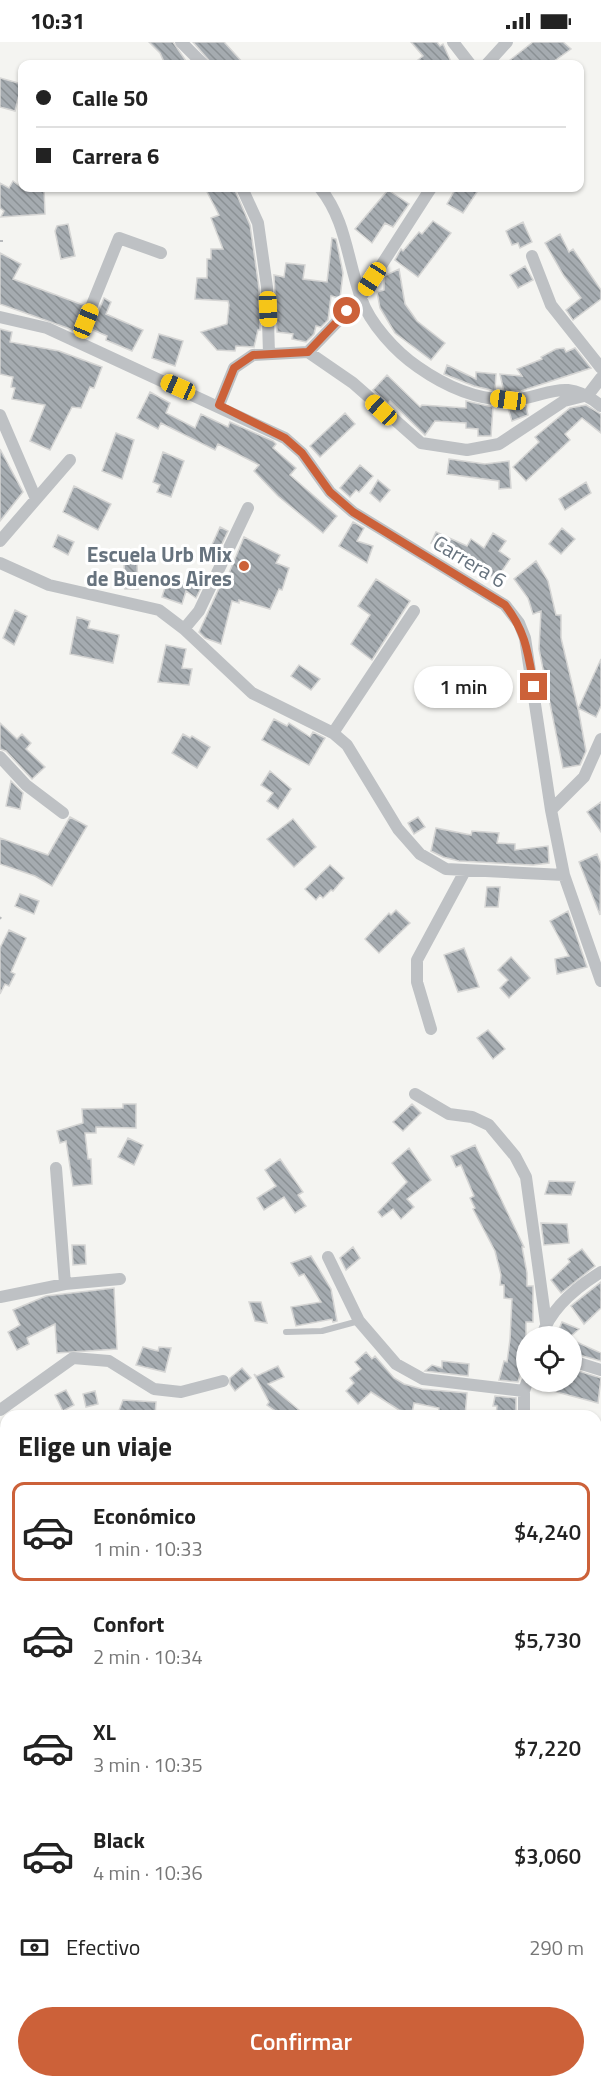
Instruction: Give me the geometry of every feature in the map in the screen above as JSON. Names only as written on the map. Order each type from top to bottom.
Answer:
[{"type":"street","points":[[181,42],[199,60]]},
{"type":"street","points":[[453,42],[467,60]]},
{"type":"street","points":[[491,60],[507,42]]},
{"type":"street","points":[[244,192],[258,223],[267,287],[269,354]]},
{"type":"street","points":[[322,192],[344,231],[360,297],[368,314],[390,341],[417,367],[463,394],[508,400],[561,388],[588,395],[601,406]]},
{"type":"street","points":[[308,352],[360,297],[428,192]]},
{"type":"street","points":[[77,342],[119,238],[161,253]]},
{"type":"street","points":[[532,256],[551,304],[601,368]]},
{"type":"street","name":"Carrera 6","points":[[0,317],[47,328],[219,405],[285,438],[302,453],[330,492],[353,512],[505,605],[519,622],[525,638],[551,810],[564,875],[601,981]]},
{"type":"street","points":[[219,405],[234,368],[253,355],[308,352],[353,383],[421,443],[467,450],[499,444],[564,401],[588,395],[601,378]]},
{"type":"street","points":[[0,415],[36,499]]},
{"type":"street","points":[[0,542],[70,460]]},
{"type":"street","points":[[184,629],[199,611],[248,508]]},
{"type":"street","points":[[0,563],[49,585],[159,610],[184,629],[252,693],[333,733],[347,744],[398,829],[420,854],[446,869],[564,875]]},
{"type":"street","points":[[333,733],[414,611]]},
{"type":"street","points":[[551,810],[584,777],[601,739]]},
{"type":"street","points":[[0,757],[26,785],[63,813]]},
{"type":"street","points":[[431,1029],[417,982],[417,960],[465,871]]},
{"type":"street","points":[[415,1094],[449,1114],[472,1117],[489,1125],[515,1155],[526,1177],[546,1323]]},
{"type":"street","points":[[56,1168],[65,1284]]},
{"type":"street","points":[[328,1257],[359,1321],[396,1364],[423,1379],[516,1385]]},
{"type":"street","points":[[545,1326],[573,1292],[601,1272]]},
{"type":"street","points":[[0,1297],[65,1284],[120,1279]]},
{"type":"street","points":[[0,1410],[73,1358],[109,1361],[154,1389],[181,1392],[223,1381]]},
{"type":"street","points":[[582,1364],[601,1370]]},
{"type":"street","points":[[525,1392],[525,1410]]},
{"type":"lane","points":[[286,1332],[322,1331],[359,1321]]},
{"type":"building","points":[[149,42],[173,42],[185,60],[163,60],[160,53]]},
{"type":"building","points":[[193,42],[224,42],[240,60],[209,60]]},
{"type":"building","points":[[411,42],[437,42],[440,46],[443,44],[450,60],[418,60],[423,56]]},
{"type":"building","points":[[533,42],[563,42],[571,49],[556,60],[510,60]]},
{"type":"building","points":[[0,78],[18,83],[15,111],[0,107]]},
{"type":"building","points":[[13,181],[18,185],[18,192],[44,192],[45,214],[1,217],[4,211],[0,208],[0,183],[9,188]]},
{"type":"building","points":[[207,192],[236,192],[250,225],[259,288],[260,330],[258,330],[254,347],[236,346],[235,351],[217,350],[201,332],[227,324],[228,301],[195,299],[197,278],[207,278],[207,259],[211,259],[211,249],[223,249],[211,218],[219,215]]},
{"type":"building","points":[[386,192],[391,192],[409,204],[393,227],[385,223],[372,243],[355,229]]},
{"type":"building","points":[[454,192],[477,192],[463,213],[447,204]]},
{"type":"building","points":[[433,221],[451,233],[418,277],[395,260],[401,249],[403,251],[419,232],[422,234]]},
{"type":"building","points":[[523,222],[532,242],[520,248],[518,243],[512,245],[506,231]]},
{"type":"building","points":[[68,224],[75,256],[61,259],[55,231],[57,226]]},
{"type":"building","points":[[560,234],[569,252],[573,249],[601,290],[601,299],[573,320],[566,310],[581,298],[564,276],[545,243]]},
{"type":"building","points":[[332,238],[336,239],[343,273],[340,298],[331,296],[328,320],[321,327],[316,326],[314,334],[306,342],[292,339],[293,334],[277,332],[274,275],[284,277],[286,263],[305,265],[303,279],[327,282]]},
{"type":"building","points":[[0,253],[21,264],[13,279],[83,305],[73,330],[0,304]]},
{"type":"building","points":[[525,266],[533,280],[518,288],[510,275]]},
{"type":"building","points":[[399,269],[405,304],[417,321],[445,343],[431,360],[395,333],[380,308],[377,292],[384,290],[384,276]]},
{"type":"building","points":[[104,298],[111,302],[106,314],[143,330],[132,351],[106,340],[107,336],[91,329]]},
{"type":"building","points":[[0,329],[12,332],[10,342],[59,351],[102,367],[94,388],[90,387],[81,408],[72,407],[50,450],[30,441],[45,405],[12,399],[15,388],[11,387],[13,377],[0,374]]},
{"type":"building","points":[[159,334],[183,341],[175,366],[152,358]]},
{"type":"building","points":[[564,348],[566,352],[575,348],[591,368],[521,391],[504,392],[500,374],[522,376],[517,369],[542,359],[541,357],[556,349]]},
{"type":"building","points":[[447,365],[476,379],[476,372],[496,374],[495,391],[474,386],[444,374]]},
{"type":"building","points":[[387,375],[420,407],[422,405],[466,408],[466,401],[493,407],[491,436],[478,436],[478,429],[466,428],[466,423],[435,421],[425,435],[390,401],[388,403],[373,390]]},
{"type":"building","points":[[150,392],[170,403],[166,413],[195,428],[201,414],[228,427],[230,422],[273,441],[276,444],[273,448],[296,468],[290,475],[337,516],[323,533],[278,496],[254,471],[259,465],[218,444],[215,450],[161,423],[158,429],[137,418]]},
{"type":"building","points":[[586,405],[601,414],[601,433],[582,418],[565,434],[570,440],[526,481],[513,467],[539,442],[535,437],[570,408]]},
{"type":"building","points":[[526,406],[528,415],[512,421],[508,408]]},
{"type":"building","points":[[345,413],[355,424],[320,457],[310,446]]},
{"type":"building","points":[[116,433],[134,440],[122,479],[102,471]]},
{"type":"building","points":[[0,449],[23,492],[0,521]]},
{"type":"building","points":[[163,452],[184,461],[171,497],[157,492],[160,485],[153,482]]},
{"type":"building","points":[[449,459],[485,464],[509,461],[511,488],[499,489],[499,481],[447,474]]},
{"type":"building","points":[[360,465],[373,476],[359,492],[356,490],[350,497],[340,488]]},
{"type":"building","points":[[378,480],[390,490],[380,502],[370,493]]},
{"type":"building","points":[[586,482],[591,493],[565,510],[559,499]]},
{"type":"building","points":[[74,486],[111,504],[98,530],[63,512]]},
{"type":"building","points":[[353,522],[364,528],[357,541],[373,546],[367,563],[339,546]]},
{"type":"building","points":[[220,527],[228,531],[219,550],[211,547]]},
{"type":"building","points":[[562,528],[575,539],[561,554],[549,544]]},
{"type":"building","points":[[436,532],[467,546],[471,539],[484,548],[493,533],[506,541],[499,551],[510,559],[496,580],[473,564],[474,562],[431,543]]},
{"type":"building","points":[[58,535],[74,542],[68,555],[53,547]]},
{"type":"building","points":[[244,537],[280,555],[276,563],[289,568],[282,590],[279,589],[270,609],[239,600],[239,603],[232,601],[221,644],[205,638],[199,632],[221,584],[224,585]]},
{"type":"building","points":[[536,561],[548,581],[556,615],[561,615],[561,638],[586,751],[580,765],[563,768],[539,649],[541,611],[533,614],[528,598],[514,579]]},
{"type":"building","points":[[124,563],[137,563],[138,589],[125,589]]},
{"type":"building","points":[[203,576],[206,578],[196,598],[186,591],[182,604],[162,597],[168,578],[184,583],[188,577],[199,584]]},
{"type":"building","points":[[376,579],[410,601],[372,660],[351,644],[370,615],[358,606]]},
{"type":"building","points":[[15,610],[27,616],[14,645],[3,638]]},
{"type":"building","points":[[77,617],[90,621],[88,628],[119,635],[113,663],[70,654]]},
{"type":"building","points":[[166,645],[186,649],[182,668],[192,669],[189,685],[158,682]]},
{"type":"building","points":[[601,659],[601,706],[596,717],[578,708]]},
{"type":"building","points":[[299,665],[320,679],[311,690],[291,676]]},
{"type":"building","points":[[274,719],[287,726],[289,723],[310,737],[313,732],[325,738],[309,765],[262,740]]},
{"type":"building","points":[[0,723],[17,739],[22,734],[31,743],[26,749],[45,767],[32,779],[6,751],[0,749]]},
{"type":"building","points":[[183,734],[190,738],[192,736],[210,747],[197,768],[172,753]]},
{"type":"building","points":[[270,771],[291,789],[278,809],[267,801],[273,793],[261,785]]},
{"type":"building","points":[[11,781],[23,793],[20,809],[6,806]]},
{"type":"building","points":[[601,802],[601,832],[587,812]]},
{"type":"building","points":[[70,817],[87,826],[52,886],[35,876],[0,864],[0,838],[48,855]]},
{"type":"building","points":[[418,817],[425,827],[414,834],[408,823]]},
{"type":"building","points":[[293,819],[316,847],[294,867],[267,839]]},
{"type":"building","points":[[436,828],[471,835],[472,831],[499,833],[497,843],[515,844],[515,850],[548,846],[549,863],[533,865],[459,861],[443,857],[431,851]]},
{"type":"building","points":[[597,854],[601,864],[600,915],[579,862]]},
{"type":"building","points":[[330,865],[344,878],[333,891],[331,890],[323,898],[320,895],[316,900],[305,889]]},
{"type":"building","points":[[487,887],[500,887],[498,907],[485,907]]},
{"type":"building","points":[[20,894],[39,901],[34,914],[15,906]]},
{"type":"building","points":[[396,910],[410,923],[379,953],[365,939],[389,913],[391,915]]},
{"type":"building","points":[[568,911],[587,967],[557,974],[555,959],[569,956],[550,921]]},
{"type":"building","points":[[9,930],[26,938],[11,972],[15,974],[9,986],[5,984],[0,994],[0,948]]},
{"type":"building","points":[[464,948],[479,987],[458,992],[444,955]]},
{"type":"building","points":[[511,957],[530,978],[509,998],[500,988],[508,980],[498,970]]},
{"type":"building","points":[[488,1030],[505,1049],[493,1059],[477,1038]]},
{"type":"building","points":[[123,1104],[136,1104],[136,1128],[96,1127],[96,1133],[85,1133],[88,1159],[91,1159],[92,1184],[73,1186],[66,1141],[60,1143],[57,1131],[83,1123],[82,1109],[123,1108]]},
{"type":"building","points":[[412,1104],[421,1113],[403,1131],[393,1122]]},
{"type":"building","points":[[128,1138],[143,1145],[134,1165],[118,1157]]},
{"type":"building","points":[[475,1145],[524,1247],[522,1247],[527,1286],[533,1286],[533,1322],[526,1322],[526,1326],[516,1326],[516,1382],[499,1380],[504,1361],[507,1362],[512,1299],[504,1298],[504,1285],[500,1285],[501,1275],[495,1251],[473,1209],[475,1208],[470,1198],[474,1196],[461,1165],[456,1167],[451,1156]]},
{"type":"building","points":[[409,1148],[431,1180],[407,1199],[414,1207],[401,1219],[393,1209],[382,1217],[378,1212],[407,1182],[392,1163]]},
{"type":"building","points":[[280,1159],[303,1192],[298,1195],[306,1206],[295,1213],[284,1197],[264,1210],[257,1198],[276,1186],[265,1170]]},
{"type":"building","points":[[549,1181],[575,1182],[571,1195],[545,1194]]},
{"type":"building","points":[[541,1223],[567,1224],[569,1243],[544,1245]]},
{"type":"building","points":[[72,1245],[85,1245],[86,1264],[73,1265]]},
{"type":"building","points":[[353,1247],[360,1258],[346,1270],[340,1258]]},
{"type":"building","points":[[582,1249],[595,1266],[561,1293],[551,1280],[570,1262],[568,1259]]},
{"type":"building","points":[[311,1256],[331,1289],[337,1321],[333,1322],[332,1319],[296,1326],[291,1307],[321,1302],[304,1274],[299,1276],[291,1263]]},
{"type":"building","points":[[601,1282],[601,1308],[584,1324],[571,1306]]},
{"type":"building","points":[[114,1288],[117,1349],[57,1353],[55,1324],[27,1338],[29,1344],[17,1350],[8,1332],[20,1325],[13,1310],[46,1296]]},
{"type":"building","points":[[249,1302],[261,1302],[267,1323],[255,1321]]},
{"type":"building","points":[[562,1322],[572,1326],[560,1326]]},
{"type":"building","points":[[582,1344],[601,1353],[601,1361],[582,1356]]},
{"type":"building","points":[[143,1347],[158,1351],[159,1347],[171,1348],[165,1372],[136,1365]]},
{"type":"building","points":[[366,1352],[372,1359],[375,1356],[394,1378],[404,1384],[422,1389],[467,1393],[466,1410],[439,1410],[439,1408],[414,1403],[413,1410],[399,1410],[371,1392],[358,1404],[346,1391],[354,1383],[350,1378],[361,1369],[355,1362]]},
{"type":"building","points":[[442,1361],[469,1364],[468,1376],[425,1371],[432,1365],[442,1368]]},
{"type":"building","points":[[278,1366],[284,1377],[268,1384],[299,1410],[274,1410],[267,1405],[269,1402],[254,1374],[257,1376]]},
{"type":"building","points":[[242,1368],[251,1378],[235,1391],[230,1384],[230,1378]]},
{"type":"building","points":[[582,1372],[601,1378],[598,1403],[557,1392],[582,1392]]},
{"type":"building","points":[[66,1390],[74,1405],[62,1410],[55,1395]]},
{"type":"building","points":[[95,1391],[98,1404],[86,1407],[83,1394]]},
{"type":"building","points":[[495,1396],[516,1398],[516,1410],[497,1410],[497,1406],[493,1406]]},
{"type":"building","points":[[123,1400],[156,1402],[155,1410],[119,1410]]},
{"type":"place","name":"Escuela Urb Mix de Buenos Aires","points":[[244,566]]},
{"type":"route","points":[[347,311],[308,352],[253,355],[234,368],[219,405],[285,438],[302,453],[330,492],[353,512],[505,605],[519,622],[525,638],[534,687]]}]
